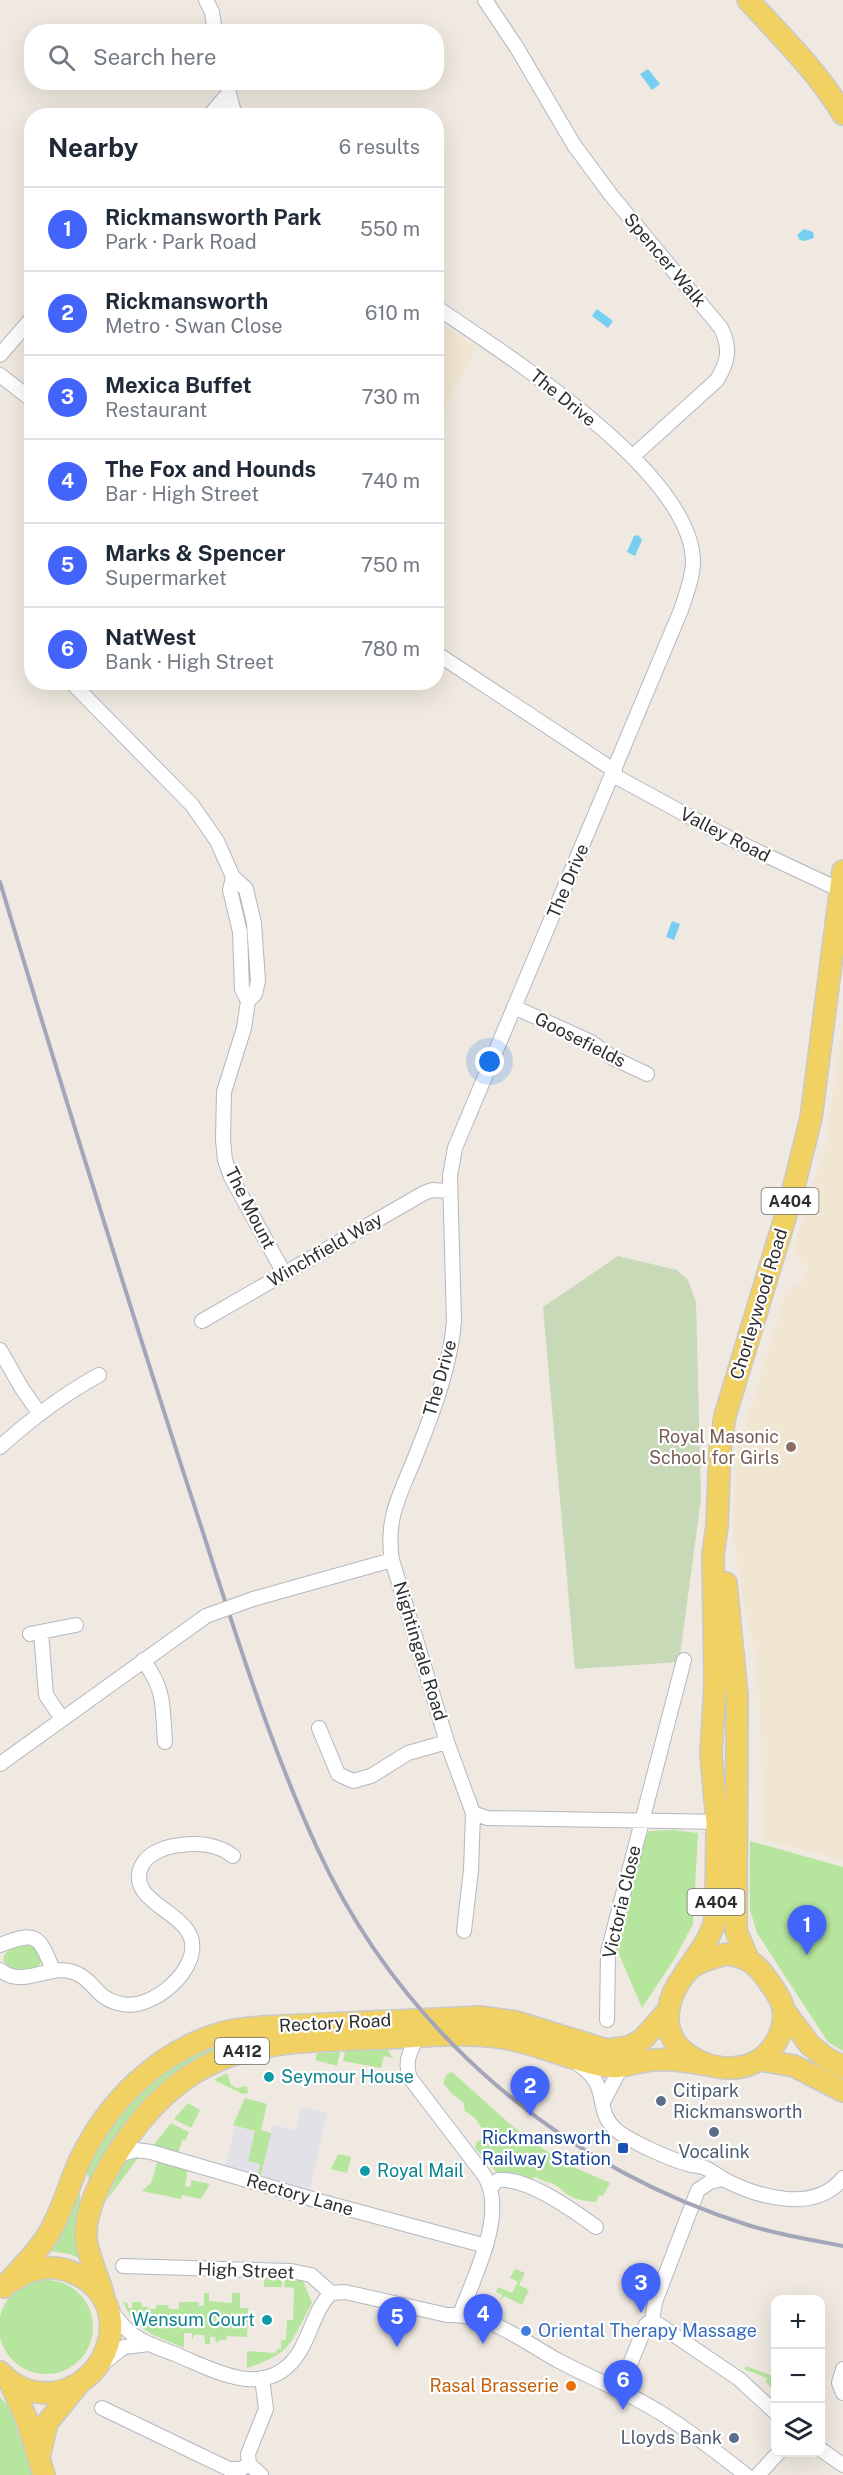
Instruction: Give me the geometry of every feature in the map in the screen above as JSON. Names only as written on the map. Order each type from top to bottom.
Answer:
[{"type":"main road","points":[[748,0],[802,59],[843,114]]},
{"type":"main road","name":"Chorleywood Road","points":[[727,1822],[737,1696],[723,1556],[717,1526],[720,1449],[725,1416],[791,1198],[811,1118],[841,880]]},
{"type":"main road","name":"A404","points":[[727,1822],[736,1931],[748,1959]]},
{"type":"main road","name":"A404","points":[[685,1973],[714,1929],[727,1822]]},
{"type":"main road","points":[[783,2009],[783,2023],[778,2039],[761,2060],[745,2067],[726,2068],[708,2065],[687,2054],[671,2037],[667,2012],[685,1973],[697,1964],[726,1954],[748,1959],[764,1974],[775,1990],[783,2009],[810,2045],[843,2067]]},
{"type":"main road","name":"Rectory Road","points":[[2,2290],[46,2239],[79,2162],[96,2131],[118,2100],[158,2064],[207,2037],[228,2031],[262,2027],[480,2017],[516,2022],[607,2050],[628,2047],[643,2038],[667,2012]]},
{"type":"main road","name":"Rectory Road","points":[[41,2467],[47,2422],[86,2377],[108,2345],[111,2331],[106,2301],[86,2241],[86,2218],[115,2156],[148,2111],[178,2083],[224,2056],[258,2047],[334,2040],[417,2037],[504,2038],[603,2066],[627,2066],[651,2060],[670,2059],[708,2065]]},
{"type":"main road","points":[[761,2060],[794,2066],[843,2091]]},
{"type":"main road","points":[[2,2290],[32,2270],[61,2268],[86,2279],[106,2301]]},
{"type":"main road","points":[[5,2377],[24,2390],[40,2392],[62,2391],[86,2377]]},
{"type":"main road","points":[[5,2377],[24,2411],[41,2467]]},
{"type":"street","points":[[206,0],[212,12],[214,24]]},
{"type":"street","name":"Spencer Walk","points":[[485,0],[517,48],[574,145],[611,195],[722,328],[727,339],[726,366],[717,380],[632,457]]},
{"type":"street","points":[[213,108],[226,90]]},
{"type":"street","points":[[228,90],[233,108]]},
{"type":"street","name":"The Drive","points":[[392,1560],[389,1543],[390,1523],[395,1504],[447,1366],[453,1340],[450,1176],[455,1148],[681,610],[693,560],[683,526],[666,495],[651,475],[561,394],[444,313]]},
{"type":"street","points":[[0,356],[24,328]]},
{"type":"street","points":[[0,375],[24,394]]},
{"type":"street","name":"Valley Road","points":[[444,658],[614,773],[725,836],[841,880]]},
{"type":"street","name":"The Mount","points":[[79,690],[192,806],[216,841],[233,877],[246,889],[254,923],[258,981],[255,994],[248,1001],[244,1028],[224,1092],[223,1140],[231,1177],[284,1273]]},
{"type":"street","name":"Goosefields","points":[[514,1007],[591,1041],[621,1062],[646,1074]]},
{"type":"street","name":"Winchfield Way","points":[[202,1321],[424,1193],[432,1190],[450,1191]]},
{"type":"street","points":[[0,1350],[39,1413]]},
{"type":"street","points":[[0,1447],[39,1413],[72,1389],[99,1375]]},
{"type":"street","name":"Nightingale Road","points":[[0,1764],[206,1616],[253,1599],[392,1560],[447,1742],[473,1813]]},
{"type":"street","points":[[62,1719],[45,1695],[35,1633],[76,1625]]},
{"type":"street","points":[[143,1660],[158,1681],[161,1690],[165,1742]]},
{"type":"street","name":"Victoria Close","points":[[607,2020],[608,1952],[684,1660]]},
{"type":"street","points":[[319,1728],[338,1774],[353,1781],[371,1776],[408,1754],[447,1742]]},
{"type":"street","points":[[465,1931],[471,1870],[473,1813],[487,1818],[727,1822]]},
{"type":"street","points":[[0,1970],[13,1977],[26,1978],[53,1970],[74,1972],[97,1992],[122,2004],[140,2005],[156,1998],[173,1983],[188,1962],[192,1944],[185,1926],[144,1894],[139,1879],[143,1863],[160,1850],[190,1844],[213,1846],[233,1856]]},
{"type":"street","points":[[0,1945],[24,1936],[37,1940],[43,1946],[53,1970]]},
{"type":"street","points":[[417,2037],[407,2057],[407,2068],[411,2078],[491,2187],[494,2202],[486,2246],[460,2314]]},
{"type":"street","points":[[555,2051],[593,2075],[609,2122],[628,2138],[687,2164],[702,2166],[722,2179],[749,2191],[802,2199],[822,2196],[843,2178]]},
{"type":"street","points":[[603,2102],[613,2080],[627,2066]]},
{"type":"street","points":[[802,2070],[837,2094],[843,2102]]},
{"type":"street","name":"Rectory Lane","points":[[115,2156],[136,2150],[151,2152],[361,2213],[486,2246]]},
{"type":"street","points":[[491,2187],[498,2180],[507,2179],[522,2183],[596,2227]]},
{"type":"street","points":[[619,2391],[646,2325],[652,2320],[655,2302],[698,2190],[710,2182],[722,2179]]},
{"type":"street","name":"High Street","points":[[123,2266],[291,2271],[311,2275],[331,2294]]},
{"type":"street","points":[[106,2301],[134,2335],[232,2377],[244,2379],[262,2378],[288,2367],[301,2351],[323,2303],[331,2294],[345,2292],[447,2314],[460,2314],[504,2327],[556,2359],[659,2411],[703,2440],[746,2475]]},
{"type":"street","points":[[652,2320],[739,2379],[771,2408]]},
{"type":"street","points":[[86,2377],[124,2347],[151,2344]]},
{"type":"street","points":[[843,2369],[839,2383],[843,2393]]},
{"type":"street","points":[[261,2475],[249,2464],[248,2454],[266,2409],[262,2378]]},
{"type":"street","points":[[102,2408],[229,2469],[241,2469],[249,2464]]},
{"type":"street","points":[[825,2452],[843,2465]]},
{"type":"street","points":[[758,2475],[774,2457]]},
{"type":"shaded area","points":[[444,326],[476,348],[444,411]]},
{"type":"shaded area","name":"Royal Masonic School for Girls","points":[[843,1020],[843,1860],[765,1840],[757,1657],[743,1601],[734,1540],[733,1514],[736,1458],[786,1291],[801,1283],[808,1266],[798,1259],[795,1253],[798,1234],[826,1145]]},
{"type":"shaded area","points":[[301,2107],[327,2113],[309,2194],[218,2168],[226,2164],[235,2126],[255,2131],[248,2160],[260,2164],[261,2175],[272,2125],[296,2130]]},
{"type":"green space","points":[[618,1256],[677,1270],[688,1280],[696,1302],[701,1499],[679,1662],[575,1669],[543,1307]]},
{"type":"green space","points":[[673,1830],[698,1833],[693,1924],[675,1958],[642,2008],[616,1947],[638,1849],[649,1831]]},
{"type":"green space","points":[[750,1841],[843,1867],[843,2051],[828,2042],[757,1933],[750,1910]]},
{"type":"green space","points":[[23,1944],[36,1948],[42,1954],[42,1961],[30,1971],[21,1972],[11,1969],[3,1960],[13,1947]]},
{"type":"green space","points":[[258,2032],[248,2040],[217,2054],[92,2186],[83,2164],[104,2126],[169,2059]]},
{"type":"green space","points":[[387,2049],[393,2058],[384,2056],[381,2068],[343,2061],[345,2051]]},
{"type":"green space","points":[[340,2052],[337,2066],[315,2060],[317,2053]]},
{"type":"green space","points":[[452,2072],[534,2143],[567,2164],[610,2183],[603,2196],[599,2195],[596,2202],[581,2200],[571,2197],[557,2186],[536,2177],[530,2179],[516,2173],[498,2174],[475,2148],[476,2143],[487,2135],[474,2117],[465,2111],[463,2102],[443,2083],[447,2074]]},
{"type":"green space","points":[[227,2073],[231,2085],[237,2088],[247,2086],[248,2093],[243,2094],[214,2080]]},
{"type":"green space","points":[[245,2098],[267,2104],[261,2130],[271,2133],[261,2175],[258,2174],[260,2164],[248,2161],[255,2131],[233,2125]]},
{"type":"green space","points":[[188,2103],[200,2110],[191,2128],[174,2119]]},
{"type":"green space","points":[[171,2123],[189,2132],[185,2141],[182,2140],[178,2155],[153,2146]]},
{"type":"green space","points":[[141,2154],[106,2201],[124,2162]]},
{"type":"green space","points":[[338,2154],[351,2157],[347,2173],[331,2169]]},
{"type":"green space","points":[[158,2160],[188,2169],[185,2186],[190,2187],[191,2180],[210,2184],[201,2199],[182,2195],[181,2199],[142,2191],[151,2183]]},
{"type":"green space","points":[[77,2186],[89,2263],[70,2254],[42,2250]]},
{"type":"green space","points":[[515,2269],[525,2273],[519,2285],[529,2290],[522,2305],[504,2296],[500,2301],[502,2295],[496,2292],[498,2287],[512,2293],[518,2282],[510,2278]]},
{"type":"green space","points":[[264,2276],[282,2278],[282,2287],[264,2287]]},
{"type":"green space","points":[[285,2279],[303,2281],[312,2303],[294,2337],[282,2351],[262,2363],[247,2368],[247,2351],[276,2353],[277,2349],[281,2349],[281,2340],[286,2340],[287,2320],[293,2320],[294,2288],[284,2287]]},
{"type":"green space","points":[[37,2280],[55,2280],[80,2293],[90,2309],[93,2327],[90,2345],[80,2361],[55,2374],[37,2374],[12,2361],[-1,2336],[-1,2318],[12,2293]]},
{"type":"green space","points":[[204,2293],[209,2293],[209,2301],[232,2303],[232,2293],[240,2293],[240,2308],[248,2308],[247,2337],[227,2336],[226,2340],[216,2342],[215,2337],[210,2337],[210,2344],[205,2344],[204,2335],[194,2335],[192,2340],[192,2333],[184,2333],[184,2348],[140,2327],[123,2302],[128,2303],[128,2308],[132,2308],[132,2302],[141,2302],[142,2307],[148,2307],[148,2309],[155,2309],[157,2305],[168,2305],[169,2309],[179,2309],[179,2302],[199,2302],[199,2306],[204,2306]]},
{"type":"green space","points":[[746,2366],[771,2375],[771,2388],[766,2382],[767,2378],[744,2369]]},
{"type":"green space","points":[[0,2397],[10,2408],[32,2475],[0,2475]]},
{"type":"water","points":[[648,69],[660,84],[652,90],[640,74]]},
{"type":"water","points":[[804,229],[813,232],[814,238],[800,240],[797,235]]},
{"type":"water","points":[[597,309],[613,321],[608,328],[592,316]]},
{"type":"water","points":[[638,535],[642,540],[635,556],[627,552],[634,536]]},
{"type":"water","points":[[672,921],[680,924],[674,940],[666,937]]},
{"type":"railway","points":[[0,882],[113,1250],[245,1662],[298,1804],[318,1850],[353,1915],[394,1977],[442,2033],[495,2084],[553,2129],[615,2168],[682,2201],[751,2226],[843,2246]]},
{"type":"place","name":"Royal Masonic School for Girls","points":[[791,1447]]},
{"type":"place","name":"Rickmansworth Park","points":[[807,1955]]},
{"type":"place","name":"Seymour House","points":[[269,2077]]},
{"type":"place","name":"Citipark Rickmansworth","points":[[661,2101]]},
{"type":"place","name":"Rickmansworth","points":[[530,2116]]},
{"type":"place","name":"Vocalink","points":[[714,2132]]},
{"type":"place","name":"Rickmansworth Railway Station","points":[[623,2148]]},
{"type":"place","name":"Royal Mail","points":[[365,2171]]},
{"type":"place","name":"Mexica Buffet","points":[[641,2313]]},
{"type":"place","name":"Wensum Court","points":[[267,2320]]},
{"type":"place","name":"Oriental Therapy Massage","points":[[526,2331]]},
{"type":"place","name":"The Fox and Hounds","points":[[483,2344]]},
{"type":"place","name":"Marks & Spencer","points":[[397,2347]]},
{"type":"place","name":"Rasal Brasserie","points":[[571,2386]]},
{"type":"place","name":"NatWest","points":[[623,2410]]},
{"type":"place","name":"Lloyds Bank","points":[[734,2438]]}]
